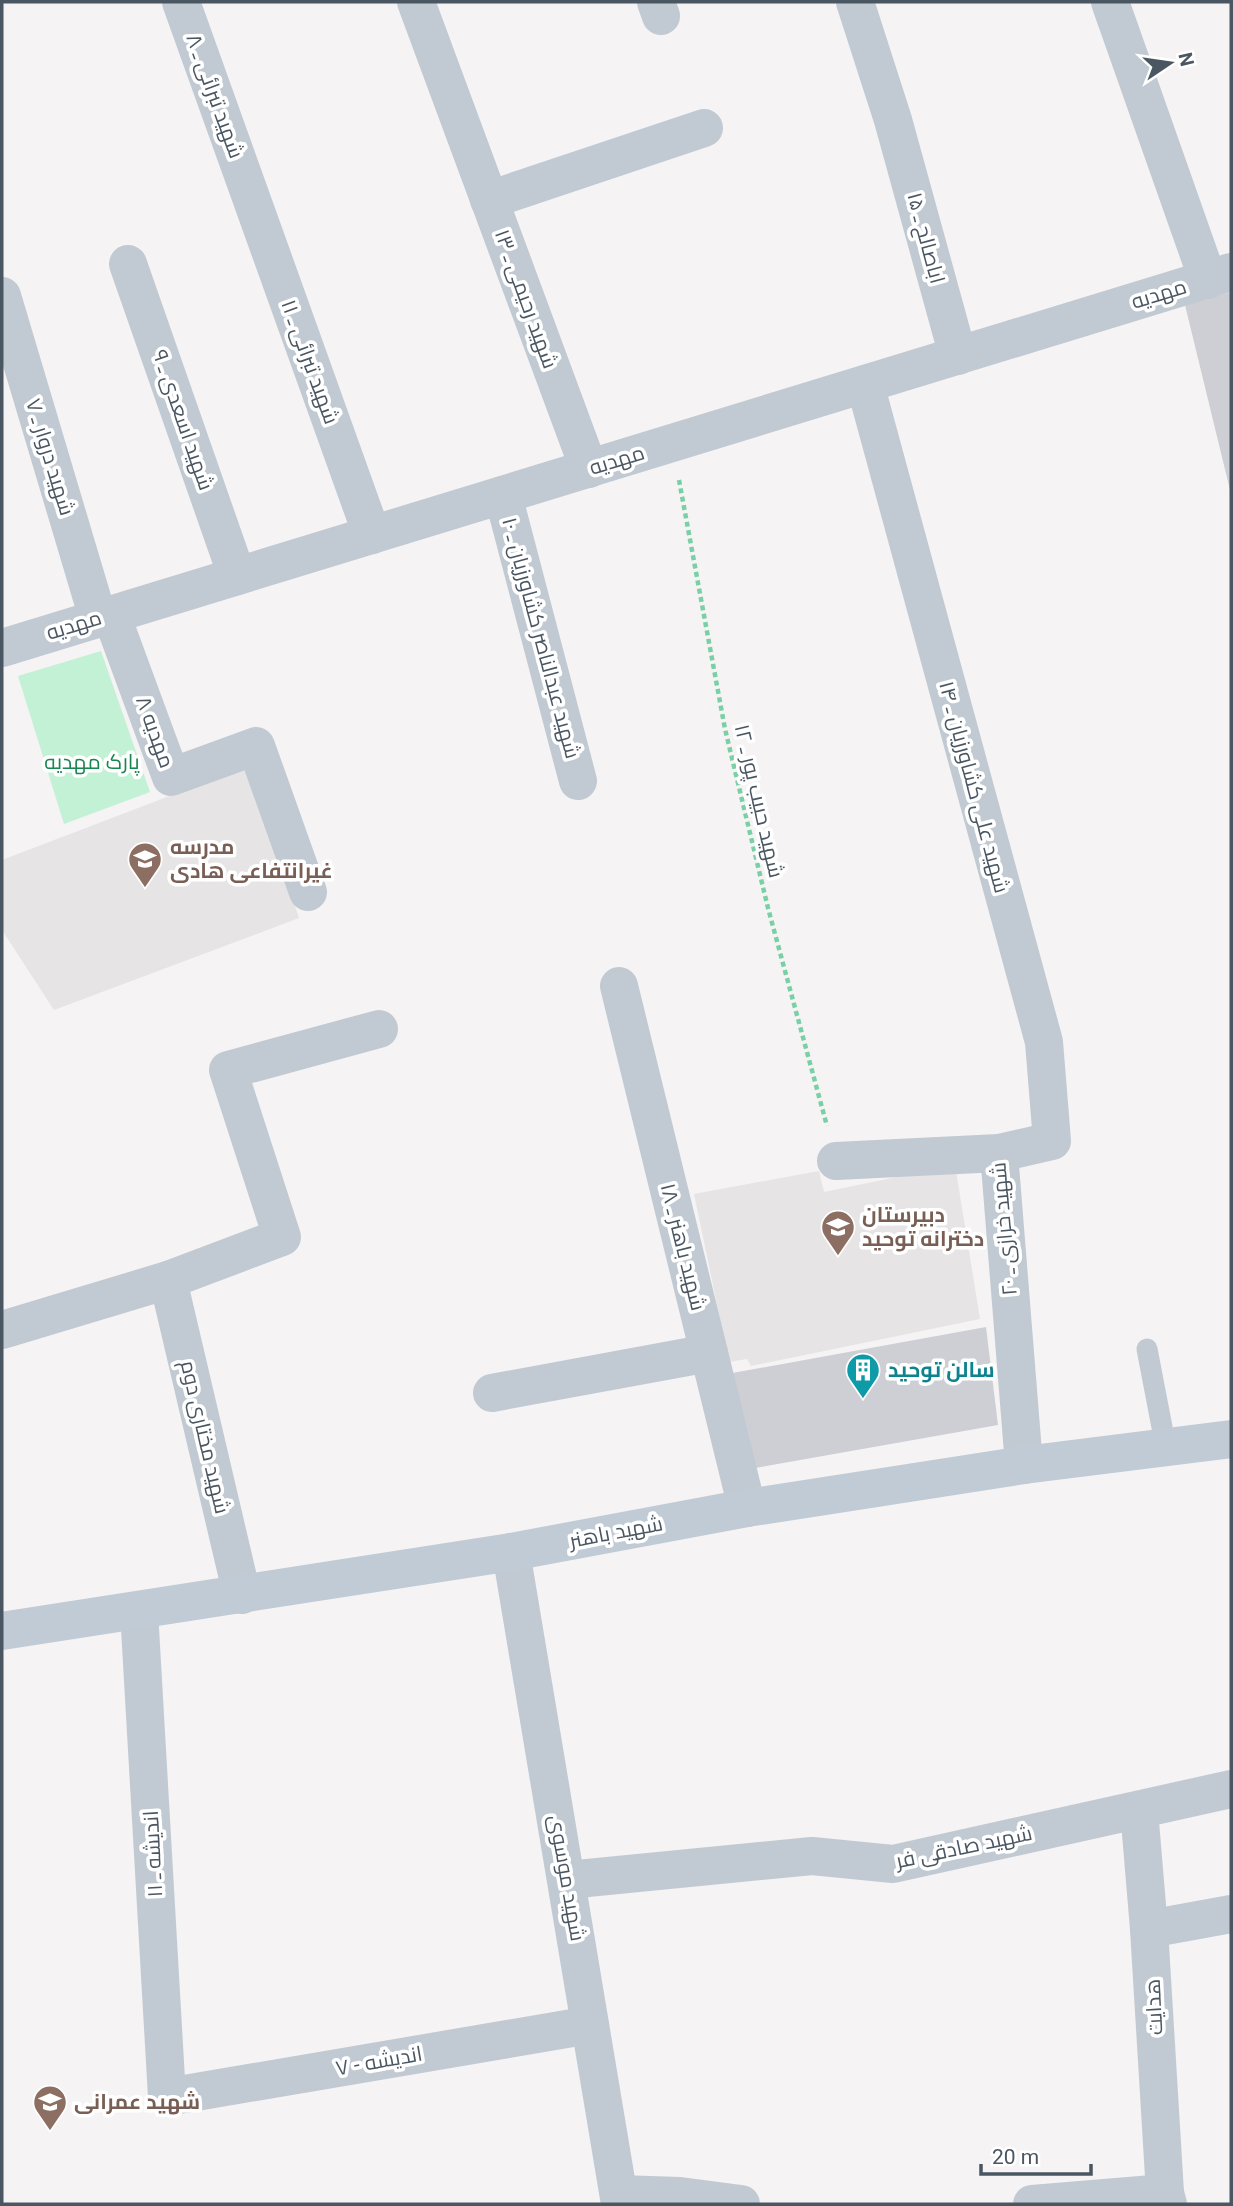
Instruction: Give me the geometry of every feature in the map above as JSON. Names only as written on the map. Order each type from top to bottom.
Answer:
[{"type":"main road","name":"شهید باهنر","points":[[2,1631],[511,1552],[747,1508],[1024,1465],[1231,1439]]},
{"type":"street","name":"شهید تبرائی ـ ۸","points":[[181,2],[249,190]]},
{"type":"street","name":"شهید رحیمی ـ ۱۳","points":[[416,2],[589,469]]},
{"type":"street","name":"اباصالح ـ ۱۵","points":[[855,2],[893,120],[958,356]]},
{"type":"street","points":[[1110,2],[1219,276]]},
{"type":"street","points":[[489,200],[704,128]]},
{"type":"street","name":"شهید تبرائی ـ ۱۱","points":[[249,190],[372,535]]},
{"type":"street","name":"شهید اسعدی ـ ۹","points":[[128,264],[237,576]]},
{"type":"street","name":"مهدیه","points":[[2,648],[1219,276]]},
{"type":"street","name":"شهید دروار ـ ۷","points":[[2,296],[104,616]]},
{"type":"street","name":"شهید علی کشاورزیان ـ ۱۴","points":[[865,384],[1044,1042],[1052,1142],[999,1153]]},
{"type":"street","name":"شهید عبدالناصر کشاورزیان ـ ۱۰","points":[[503,495],[578,781]]},
{"type":"street","name":"مهدیه ۸","points":[[104,616],[171,777],[256,746],[308,892]]},
{"type":"street","name":"شهید باهنر ـ ۱۸","points":[[620,986],[747,1508]]},
{"type":"street","points":[[2,1331],[168,1280],[282,1237],[228,1070],[379,1029]]},
{"type":"street","name":"شهید خرازی ـ ۲۰","points":[[836,1161],[999,1153],[1024,1465]]},
{"type":"street","name":"شهید مختاری دوم","points":[[168,1280],[242,1595]]},
{"type":"street","points":[[492,1393],[709,1353]]},
{"type":"street","name":"شهید موسوی","points":[[511,1552],[620,2199]]},
{"type":"street","name":"اندیشه ـ ۱۱","points":[[139,1611],[167,2097]]},
{"type":"street","name":"شهید صادقی فر","points":[[567,1880],[812,1856],[893,1864],[1231,1789]]},
{"type":"street","name":"هدایت","points":[[1139,1810],[1166,2199]]},
{"type":"street","points":[[1149,1929],[1231,1914]]},
{"type":"street","name":"اندیشه - ۷","points":[[167,2097],[590,2025]]},
{"type":"street","points":[[620,2199],[741,2204]]},
{"type":"street","points":[[1031,2204],[1166,2199]]},
{"type":"lane","points":[[1147,1349],[1166,1448]]},
{"type":"path","name":"شهید حبیب پور ـ ۱۲","points":[[672,443],[725,729],[768,908],[836,1161]]},
{"type":"shaded area","name":"مدرسه غیرانتفاعی هادی","points":[[248,766],[299,918],[54,1010],[2,930],[2,860]]},
{"type":"shaded area","name":"دبیرستان دخترانه توحید","points":[[955,1165],[980,1319],[751,1366],[747,1359],[729,1362],[694,1194],[819,1171],[824,1192]]},
{"type":"green space","name":"پارک مهدیه","points":[[101,651],[150,792],[64,824],[18,676]]},
{"type":"building","points":[[1231,292],[1231,490],[1230,490],[1185,305]]},
{"type":"building","name":"سالن توحید","points":[[986,1327],[998,1425],[744,1470],[727,1374]]},
{"type":"place","name":"مدرسه غیرانتفاعی هادی","points":[[145,889]]},
{"type":"place","name":"دبیرستان دخترانه توحید","points":[[838,1257]]},
{"type":"place","name":"سالن توحید","points":[[863,1400]]},
{"type":"place","name":"شهید عمرانی","points":[[50,2132]]}]
